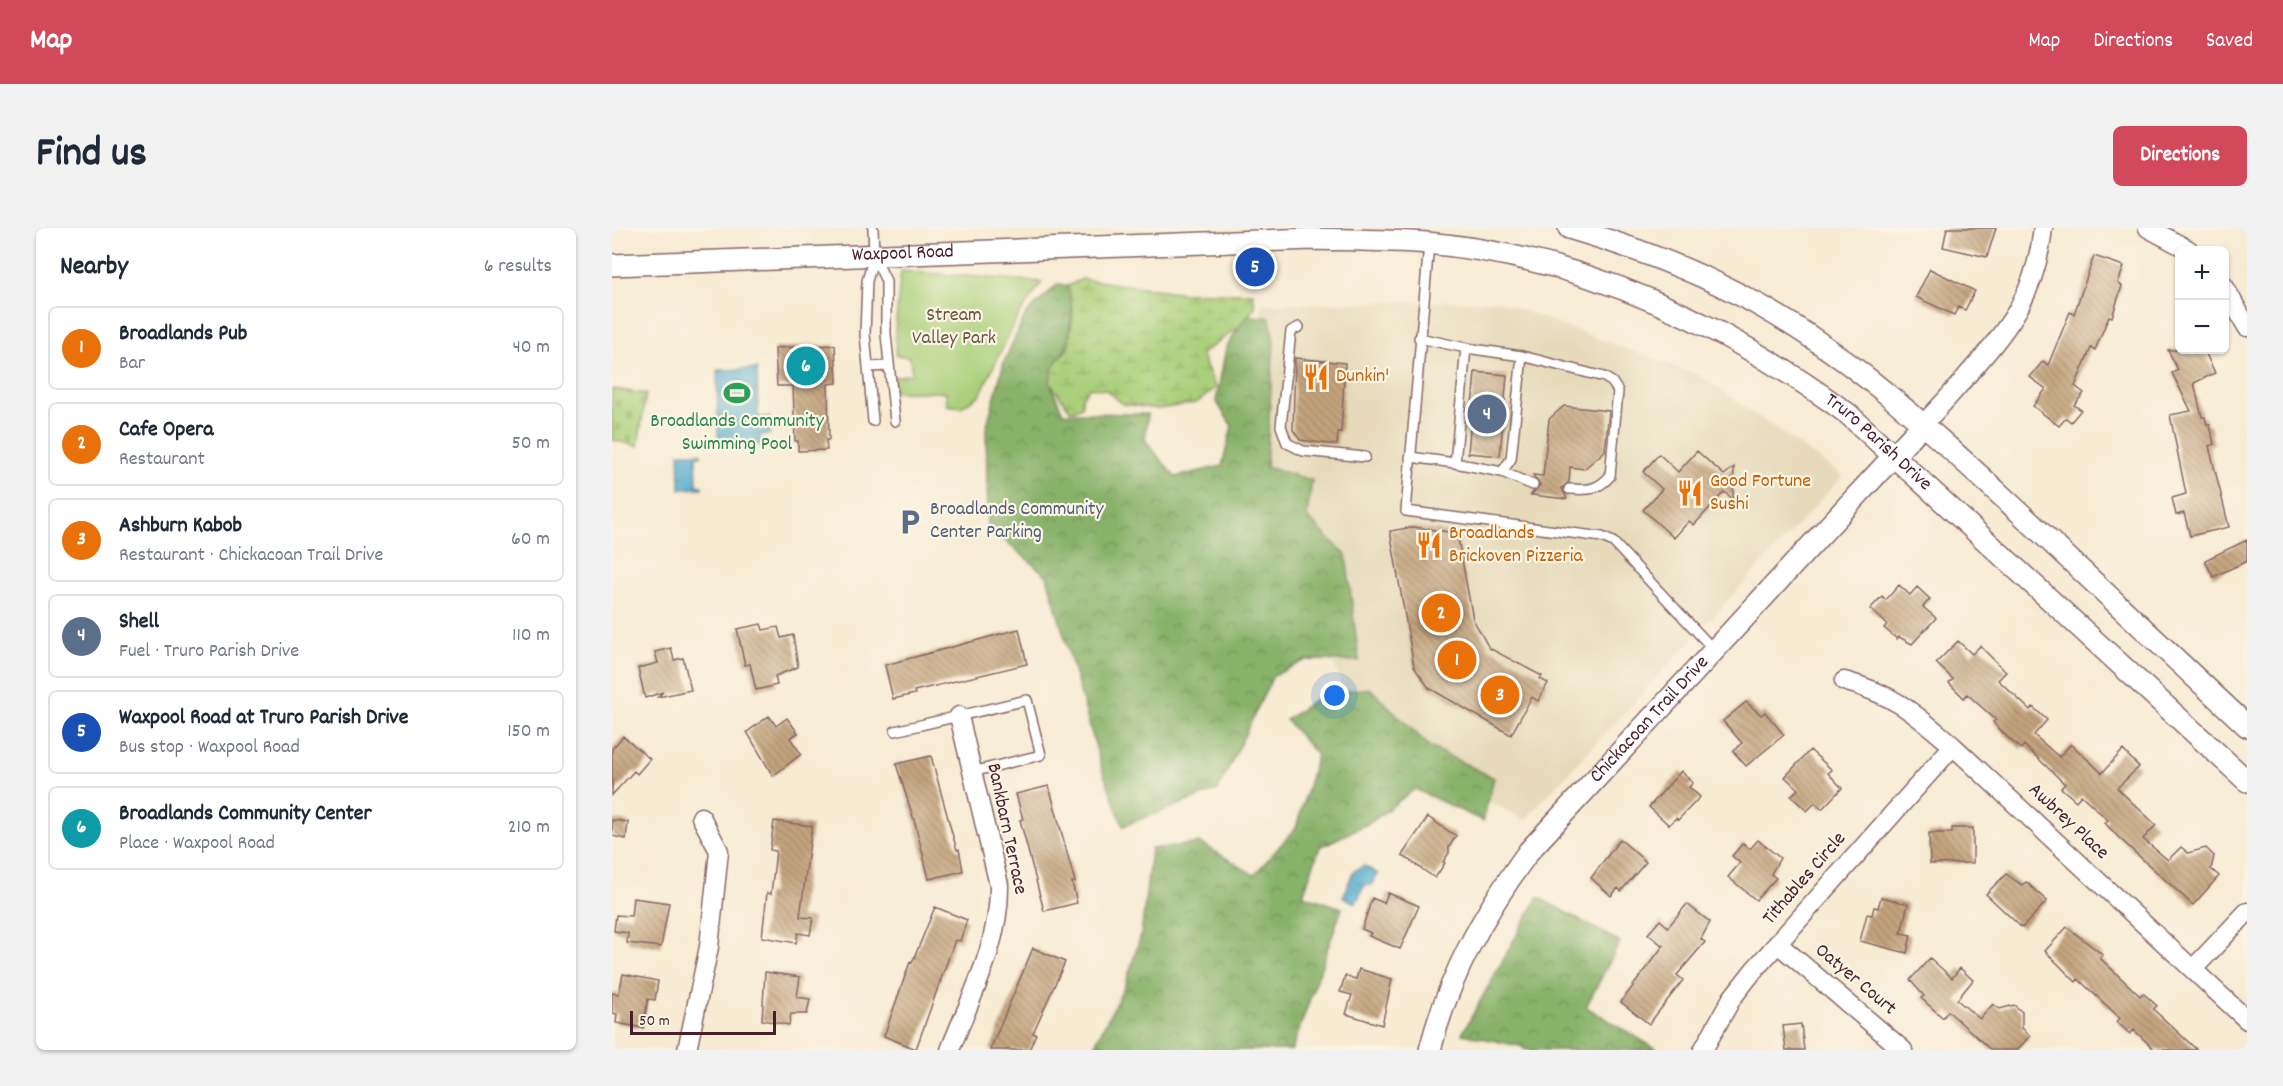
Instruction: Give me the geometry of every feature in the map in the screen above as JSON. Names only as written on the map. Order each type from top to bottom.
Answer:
[{"type":"street","points":[[1569,228],[1661,259],[1758,304],[1851,364],[1924,423],[2247,726]]},
{"type":"street","points":[[1924,423],[1996,344],[2020,310],[2036,270],[2043,228]]},
{"type":"street","points":[[2148,228],[2182,246]]},
{"type":"street","name":"Waxpool Road","points":[[612,266],[1430,236]]},
{"type":"street","name":"Truro Parish Drive","points":[[1430,236],[1551,266],[1612,285],[1678,310],[1734,339],[1800,379],[1848,414],[1896,455],[2247,781]]},
{"type":"street","points":[[2229,295],[2247,327]]},
{"type":"street","name":"Chickacoan Trail Drive","points":[[1430,1050],[1456,973],[1496,897],[1552,824],[1715,651],[1924,423]]},
{"type":"street","name":"Awbrey Place","points":[[1844,681],[1872,688],[1903,704],[1953,746],[2247,1020]]},
{"type":"street","name":"Bankbarn Terrace","points":[[950,1050],[994,938],[1000,912],[999,885],[959,716]]},
{"type":"street","name":"Tithables Circle","points":[[1702,1050],[1732,998],[1953,746]]},
{"type":"street","points":[[687,1050],[709,947],[719,851],[701,817]]},
{"type":"street","points":[[2193,969],[2247,912]]},
{"type":"street","name":"Oatyer Court","points":[[1778,944],[1903,1050]]},
{"type":"lane","points":[[873,228],[874,256],[867,281],[865,334],[873,421]]},
{"type":"lane","points":[[1430,236],[1419,338],[1406,511],[1602,537],[1613,542],[1715,651]]},
{"type":"lane","points":[[874,256],[886,281],[889,366],[895,421]]},
{"type":"lane","points":[[1299,327],[1291,331],[1281,426],[1287,443],[1304,451],[1365,457]]},
{"type":"lane","points":[[1419,338],[1522,357],[1604,377],[1612,382],[1618,391],[1610,476],[1601,487],[1592,490],[1569,489]]},
{"type":"lane","points":[[1455,463],[1466,348]]},
{"type":"lane","points":[[1502,472],[1511,459],[1522,357]]},
{"type":"lane","points":[[868,367],[889,366]]},
{"type":"lane","points":[[1410,457],[1502,472],[1533,485]]},
{"type":"lane","points":[[895,731],[1027,700],[1041,755],[972,772]]},
{"type":"shaded area","points":[[1497,301],[1702,377],[1843,476],[1525,820],[1356,732],[1334,663],[1318,553],[1238,442],[1262,304]]},
{"type":"green space","name":"Stream Valley Park","points":[[901,271],[1042,282],[1018,316],[980,395],[961,407],[947,405],[946,392],[895,392],[894,377],[912,374],[910,357],[896,355],[895,331]]},
{"type":"green space","points":[[1082,279],[1185,293],[1253,293],[1255,307],[1237,329],[1201,354],[1216,388],[1196,403],[1158,409],[1123,404],[1106,390],[1090,387],[1082,397],[1082,406],[1071,411],[1050,383],[1053,366],[1068,348],[1073,313],[1068,286]]},
{"type":"green space","points":[[1058,284],[1068,286],[1072,310],[1068,346],[1055,364],[1050,383],[1063,413],[1148,414],[1145,440],[1175,477],[1222,466],[1232,426],[1216,401],[1226,348],[1246,315],[1270,318],[1274,342],[1266,467],[1312,480],[1307,517],[1346,555],[1359,661],[1306,660],[1273,676],[1218,790],[1123,826],[1102,769],[1047,576],[988,526],[986,429],[1004,362],[1026,314]]},
{"type":"green space","points":[[612,389],[646,394],[638,446],[612,440]]},
{"type":"green space","points":[[1370,688],[1430,747],[1494,778],[1483,821],[1415,789],[1371,822],[1320,847],[1303,895],[1342,908],[1292,1050],[1092,1050],[1125,985],[1141,936],[1151,849],[1201,843],[1254,875],[1296,828],[1317,755],[1286,720],[1323,694]]},
{"type":"green space","points":[[1538,897],[1620,942],[1586,1007],[1658,1050],[1526,1050],[1520,1046],[1462,1034]]},
{"type":"water","name":"Broadlands Community Swimming Pool","points":[[757,369],[758,417],[769,417],[770,434],[760,435],[760,445],[718,445],[717,370]]},
{"type":"water","points":[[679,453],[701,453],[701,456],[696,456],[697,485],[702,488],[680,489]]},
{"type":"water","points":[[1364,866],[1378,874],[1371,885],[1365,885],[1356,903],[1343,897],[1353,872]]},
{"type":"building","points":[[1947,228],[1996,228],[1987,257],[1943,247]]},
{"type":"building","points":[[2094,256],[2124,266],[2118,283],[2122,286],[2112,317],[2109,316],[2095,350],[2091,348],[2075,386],[2084,393],[2074,405],[2081,410],[2071,422],[2066,418],[2059,426],[2033,406],[2046,389],[2030,377],[2043,361],[2048,365],[2070,312],[2074,314]]},
{"type":"building","points":[[1930,269],[1975,291],[1965,310],[1958,307],[1954,315],[1916,297]]},
{"type":"building","points":[[835,345],[837,383],[828,384],[829,440],[826,440],[827,450],[798,451],[798,441],[795,441],[793,386],[777,386],[775,348]]},
{"type":"building","points":[[2168,350],[2175,350],[2175,354],[2206,354],[2215,373],[2194,383],[2202,417],[2205,417],[2207,425],[2210,425],[2214,444],[2209,446],[2229,527],[2190,536],[2184,513],[2176,515],[2172,498],[2186,494],[2170,415],[2191,411],[2172,373],[2178,370]]},
{"type":"building","points":[[1295,358],[1345,363],[1341,432],[1338,432],[1337,445],[1300,440],[1293,430]]},
{"type":"building","points":[[1475,372],[1507,375],[1500,456],[1468,453]]},
{"type":"building","points":[[1564,406],[1609,411],[1605,451],[1584,469],[1570,467],[1569,482],[1562,488],[1567,499],[1531,495],[1540,485],[1533,475],[1543,476],[1549,419]]},
{"type":"building","name":"Good Fortune Sushi","points":[[1697,451],[1724,475],[1734,467],[1733,499],[1724,492],[1694,525],[1689,521],[1674,538],[1643,510],[1662,489],[1643,472],[1659,454],[1678,472]]},
{"type":"building","points":[[1413,527],[1457,533],[1473,619],[1489,648],[1542,676],[1540,679],[1548,683],[1538,701],[1532,697],[1511,735],[1429,688],[1414,667],[1390,531]]},
{"type":"building","points":[[2247,540],[2247,561],[2213,577],[2205,560]]},
{"type":"building","points":[[1899,585],[1910,595],[1917,587],[1930,599],[1923,607],[1936,618],[1912,644],[1899,637],[1897,639],[1884,628],[1887,624],[1870,609],[1882,596],[1886,600]]},
{"type":"building","points":[[761,624],[763,630],[778,627],[781,638],[793,635],[798,667],[775,676],[777,685],[756,690],[750,664],[745,665],[737,629]]},
{"type":"building","points":[[1019,629],[1027,664],[914,691],[915,694],[893,699],[885,665]]},
{"type":"building","points":[[1958,641],[1972,654],[1980,646],[2006,672],[1998,680],[2030,710],[2033,707],[2047,720],[2034,735],[2059,757],[2071,744],[2102,773],[2123,750],[2139,767],[2117,788],[2156,825],[2143,839],[2168,860],[2181,847],[2188,853],[2206,848],[2214,856],[2211,869],[2219,876],[2193,905],[2118,837],[2105,823],[2108,820],[2081,795],[2076,801],[2061,788],[2065,784],[2024,745],[2021,749],[1993,722],[1996,720],[1967,694],[1964,698],[1949,683],[1953,679],[1936,663]]},
{"type":"building","points":[[671,648],[674,660],[683,658],[691,690],[658,697],[663,692],[645,698],[638,668],[658,663],[655,652]]},
{"type":"building","points":[[1746,702],[1761,715],[1765,712],[1784,735],[1746,766],[1733,751],[1742,743],[1723,721]]},
{"type":"building","points":[[769,716],[776,726],[787,718],[798,733],[790,738],[801,754],[773,776],[747,732]]},
{"type":"building","points":[[623,736],[650,759],[637,774],[634,771],[612,795],[612,749]]},
{"type":"building","points":[[1810,750],[1832,770],[1828,773],[1842,788],[1822,809],[1815,803],[1807,811],[1791,796],[1798,789],[1785,777]]},
{"type":"building","points":[[931,756],[957,850],[959,849],[963,871],[929,879],[915,823],[896,764]]},
{"type":"building","points":[[1681,771],[1693,783],[1689,787],[1700,797],[1678,820],[1676,818],[1669,825],[1649,807]]},
{"type":"building","points":[[1049,786],[1075,882],[1072,882],[1077,903],[1044,911],[1020,820],[1023,819],[1016,794]]},
{"type":"building","points":[[1428,817],[1456,836],[1449,847],[1449,853],[1443,862],[1445,863],[1435,878],[1402,855]]},
{"type":"building","points":[[612,820],[628,822],[626,839],[612,836]]},
{"type":"building","points":[[774,821],[812,826],[800,917],[813,918],[810,935],[798,933],[796,943],[762,937],[767,893],[771,894],[776,851],[770,850]]},
{"type":"building","points":[[1952,828],[1973,828],[1973,863],[1930,864],[1929,833],[1952,833]]},
{"type":"building","points":[[1620,839],[1646,862],[1621,891],[1618,888],[1611,896],[1591,878]]},
{"type":"building","points":[[1758,840],[1780,858],[1771,874],[1776,878],[1756,900],[1728,877],[1740,863],[1732,856],[1743,843],[1750,849]]},
{"type":"building","points":[[2006,874],[2022,885],[2026,882],[2047,901],[2022,928],[1986,894]]},
{"type":"building","points":[[1388,893],[1419,906],[1400,949],[1369,936],[1371,933],[1362,929],[1372,898],[1384,903]]},
{"type":"building","points":[[1881,897],[1908,904],[1901,933],[1911,935],[1907,953],[1860,941],[1867,914],[1872,915],[1874,907],[1878,908]]},
{"type":"building","points":[[633,898],[669,903],[661,947],[627,943],[628,933],[614,931],[616,915],[631,916]]},
{"type":"building","points":[[1687,904],[1710,922],[1701,939],[1705,942],[1677,975],[1683,980],[1649,1024],[1621,1002],[1663,946],[1648,934],[1660,920],[1668,927]]},
{"type":"building","points":[[935,907],[967,920],[960,941],[955,940],[916,1049],[884,1036],[910,962],[912,963]]},
{"type":"building","points":[[2067,927],[2103,955],[2100,958],[2140,996],[2143,993],[2157,1006],[2153,1009],[2197,1050],[2155,1050],[2134,1030],[2130,1034],[2117,1022],[2120,1018],[2078,979],[2076,982],[2045,951]]},
{"type":"building","points":[[1033,948],[1065,962],[1033,1033],[1036,1034],[1029,1050],[990,1050]]},
{"type":"building","points":[[1930,958],[1952,978],[1960,968],[1973,980],[1957,1000],[1980,1019],[1993,1004],[2000,1009],[2014,1005],[2022,1012],[2022,1028],[2030,1036],[2017,1050],[1991,1050],[1948,1011],[1943,1018],[1921,998],[1924,996],[1910,980]]},
{"type":"building","points":[[1359,969],[1392,979],[1382,1025],[1346,1014],[1352,995],[1340,992],[1345,976],[1356,979]]},
{"type":"building","points":[[765,972],[800,977],[797,997],[810,999],[807,1014],[791,1014],[789,1025],[762,1020]]},
{"type":"building","points":[[623,974],[658,981],[655,1000],[648,999],[643,1028],[616,1023],[617,1014],[612,1013],[612,993],[619,994]]},
{"type":"building","points":[[1801,1024],[1804,1050],[1786,1050],[1783,1026]]},
{"type":"place","name":"Waxpool Road at Truro Parish Drive","points":[[1255,267]]},
{"type":"place","name":"Broadlands Community Center","points":[[806,366]]},
{"type":"place","name":"Dunkin'","points":[[1316,377]]},
{"type":"place","name":"Broadlands Community Swimming Pool","points":[[737,393]]},
{"type":"place","name":"Shell","points":[[1487,414]]},
{"type":"place","name":"Good Fortune Sushi","points":[[1690,493]]},
{"type":"place","name":"Broadlands Community Center Parking","points":[[910,522]]},
{"type":"place","name":"Broadlands Brickoven Pizzeria","points":[[1429,545]]},
{"type":"place","name":"Cafe Opera","points":[[1441,613]]},
{"type":"place","name":"Broadlands Pub","points":[[1457,660]]},
{"type":"place","name":"Ashburn Kabob","points":[[1500,695]]}]
